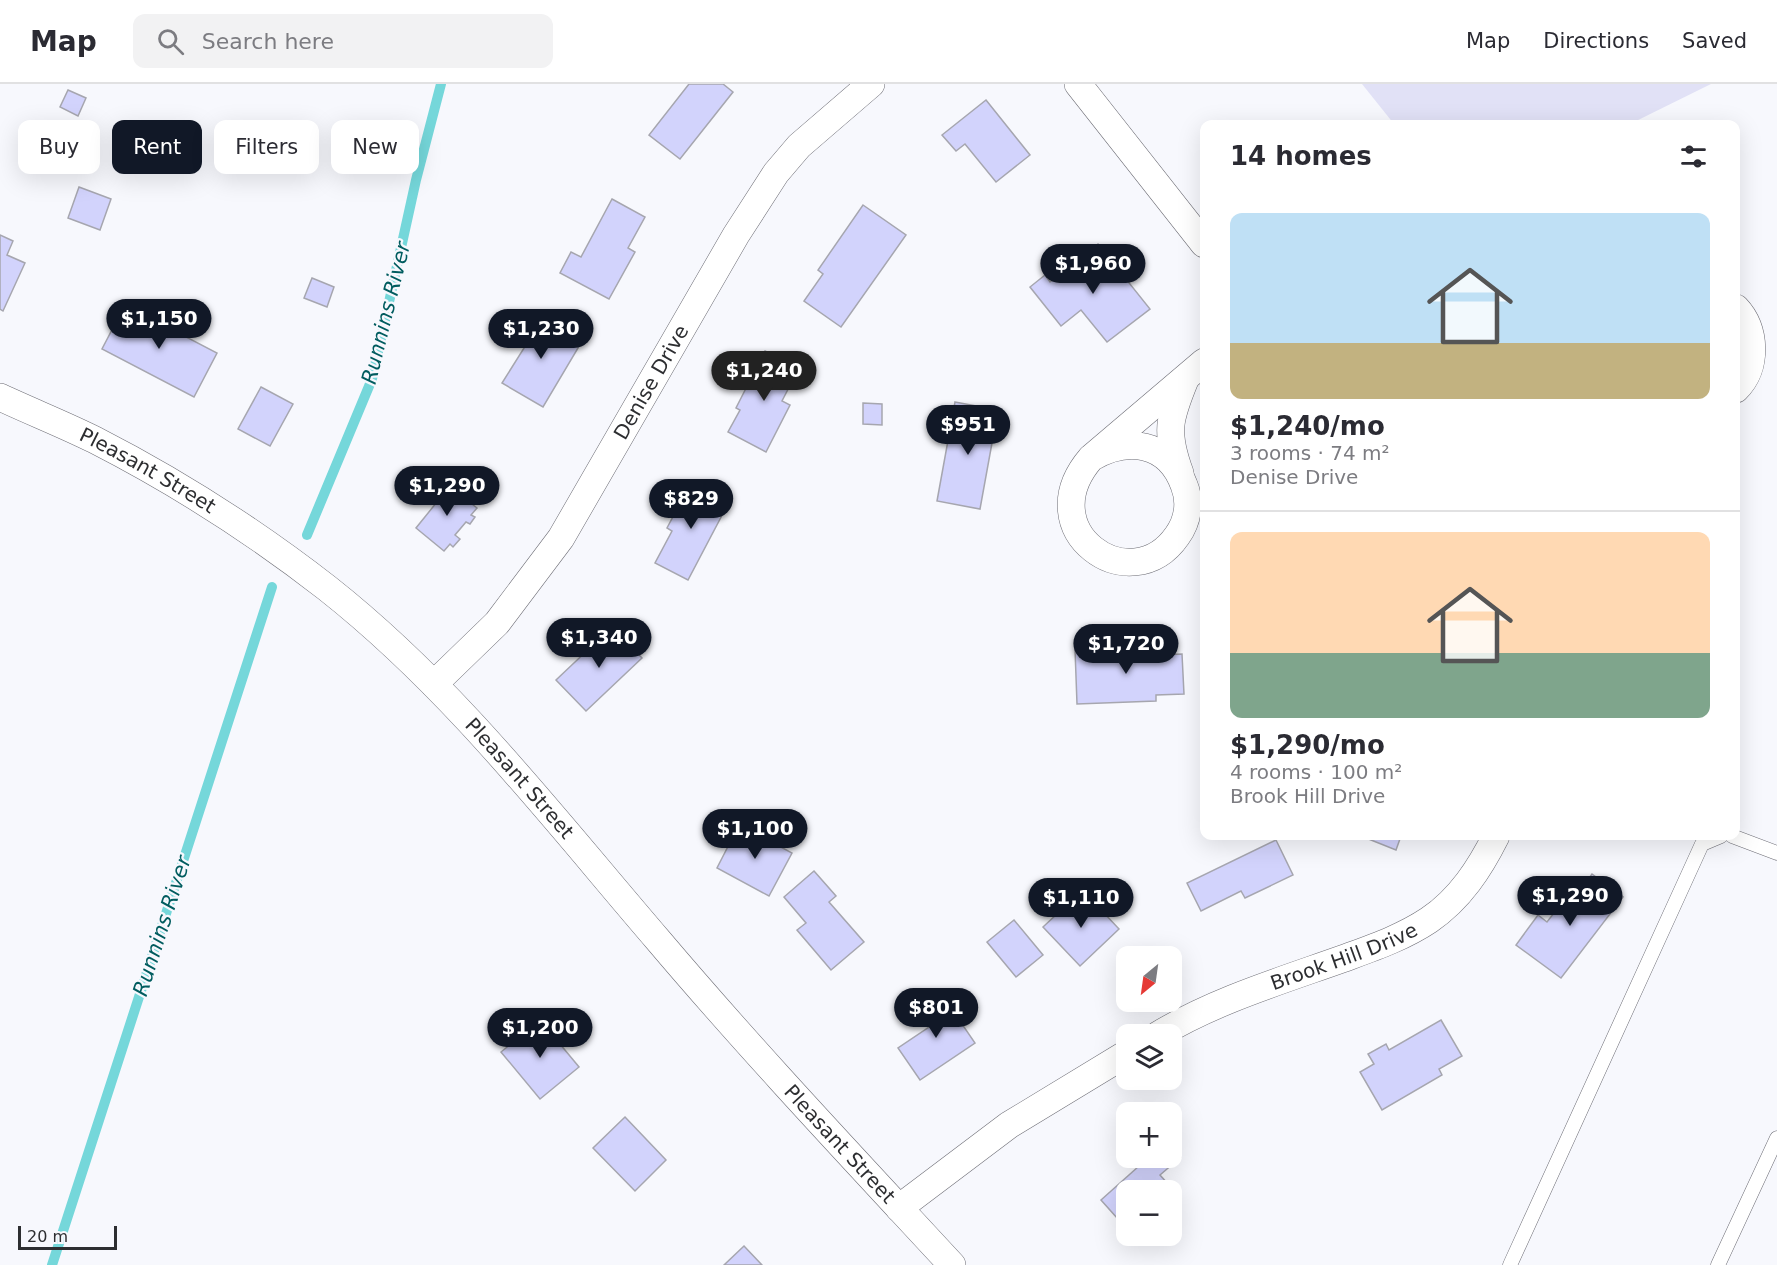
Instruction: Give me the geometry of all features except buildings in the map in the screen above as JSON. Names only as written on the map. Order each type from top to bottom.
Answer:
[{"type":"street","name":"Denise Drive","points":[[434,684],[497,623],[561,538],[736,235],[776,173],[806,139],[871,84]]},
{"type":"street","points":[[1078,84],[1200,239]]},
{"type":"street","points":[[1740,315],[1750,331],[1752,350],[1748,369],[1740,382]]},
{"type":"street","points":[[1195,370],[1171,418],[1170,447],[1187,493],[1188,511],[1183,528],[1172,544],[1158,555],[1140,561],[1122,562],[1104,557],[1089,547],[1078,532],[1071,513],[1071,493],[1078,473],[1091,458],[1195,370]]},
{"type":"street","name":"Pleasant Street","points":[[0,398],[104,445],[177,485],[247,531],[327,589],[434,684],[502,759],[747,1042],[952,1265]]},
{"type":"street","points":[[1091,458],[1109,448],[1129,444],[1149,448],[1167,458],[1180,474]]},
{"type":"street","name":"Brook Hill Drive","points":[[1176,1024],[1229,1000],[1396,939],[1431,919],[1459,894],[1482,864],[1494,840]]},
{"type":"street","points":[[899,1208],[1009,1125],[1116,1060]]},
{"type":"lane","points":[[1740,839],[1777,853]]},
{"type":"lane","points":[[1510,1265],[1702,844],[1712,840]]},
{"type":"lane","points":[[1718,1265],[1777,1138]]},
{"type":"shaded area","points":[[1362,84],[1711,84],[1638,120],[1391,120]]},
{"type":"waterway","name":"Runnins River","points":[[307,535],[372,379],[416,180],[441,84]]},
{"type":"waterway","name":"Runnins River","points":[[52,1265],[272,587]]}]
